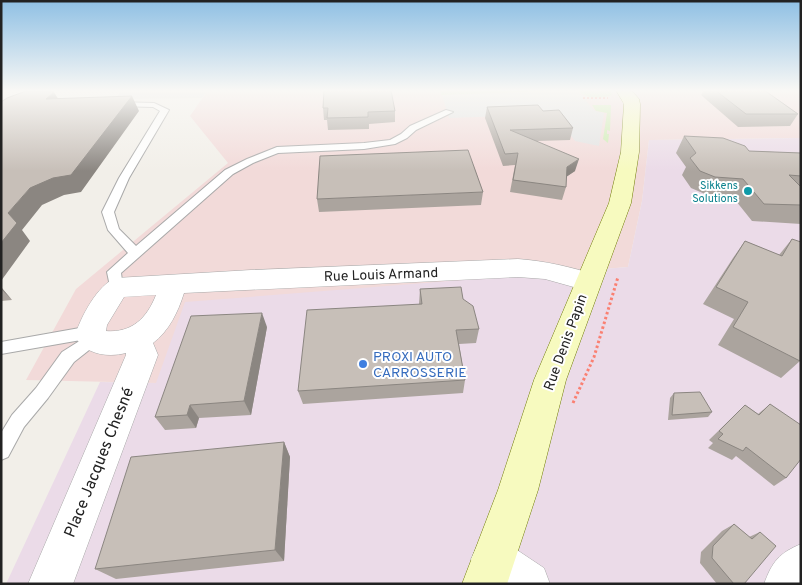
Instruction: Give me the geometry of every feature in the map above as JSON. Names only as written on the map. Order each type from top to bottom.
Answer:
[{"type":"street","name":"Rue Denis Papin","points":[[489,572],[518,490],[550,380],[620,203],[632,133],[630,117]]},
{"type":"street","name":"Rue Louis Armand","points":[[173,284],[518,268],[546,270],[588,282]]},
{"type":"street","points":[[173,284],[167,305],[151,330],[136,340],[112,344],[92,335],[93,324],[116,288],[173,284]]},
{"type":"street","name":"Place Jacques Chesné","points":[[50,584],[142,355],[136,340]]},
{"type":"street","points":[[786,584],[801,566]]},
{"type":"street","points":[[489,572],[528,584]]},
{"type":"lane","points":[[136,252],[124,242],[112,227],[108,213],[110,204],[161,117]]},
{"type":"lane","points":[[116,288],[114,272],[228,172],[277,150],[364,146],[392,142],[404,136],[413,128],[438,117]]},
{"type":"lane","points":[[1,348],[92,335]]},
{"type":"lane","points":[[1,452],[18,421],[42,393],[68,357],[92,335]]},
{"type":"shaded area","points":[[191,117],[801,117],[801,138],[649,140],[642,201],[628,267],[482,279],[156,383],[26,380],[76,289],[228,163]]},
{"type":"shaded area","points":[[557,117],[603,117],[599,146],[575,141]]},
{"type":"shaded area","points":[[801,138],[801,584],[6,584],[100,382],[156,383],[185,302],[628,267],[642,201],[649,140]]},
{"type":"green space","points":[[606,117],[611,117],[610,131],[607,130],[607,134],[609,134],[608,143],[603,139]]},
{"type":"building","points":[[1,117],[116,117],[71,175],[53,178],[30,188],[8,213],[17,223],[1,243]]},
{"type":"building","points":[[491,117],[565,117],[573,128],[510,130],[579,159],[567,167],[566,187],[513,180],[518,153],[505,154]]},
{"type":"building","points":[[684,136],[723,138],[745,146],[749,151],[801,153],[801,176],[789,175],[801,187],[801,205],[764,204],[743,179],[715,177],[700,171],[690,158],[696,153]]},
{"type":"building","points":[[468,150],[483,192],[317,199],[320,156]]},
{"type":"building","points":[[792,239],[801,242],[800,361],[733,327],[748,302],[716,287],[745,241],[782,256]]},
{"type":"building","points":[[461,287],[463,299],[473,306],[479,329],[456,330],[465,380],[298,391],[307,310],[422,304],[420,289]]},
{"type":"building","points":[[262,313],[244,401],[190,405],[187,415],[155,417],[191,316]]},
{"type":"building","points":[[700,392],[712,412],[672,415],[674,393]]},
{"type":"building","points":[[770,404],[801,425],[801,459],[786,478],[746,447],[743,451],[718,439],[723,434],[719,431],[745,405],[759,415]]},
{"type":"building","points":[[284,442],[275,550],[95,569],[131,457]]},
{"type":"building","points":[[734,524],[752,539],[760,532],[776,546],[744,584],[734,584],[712,558],[713,546]]},
{"type":"place","name":"Sikkens Solutions","points":[[748,191]]},
{"type":"place","name":"PROXI AUTO CARROSSERIE","points":[[363,364]]}]
